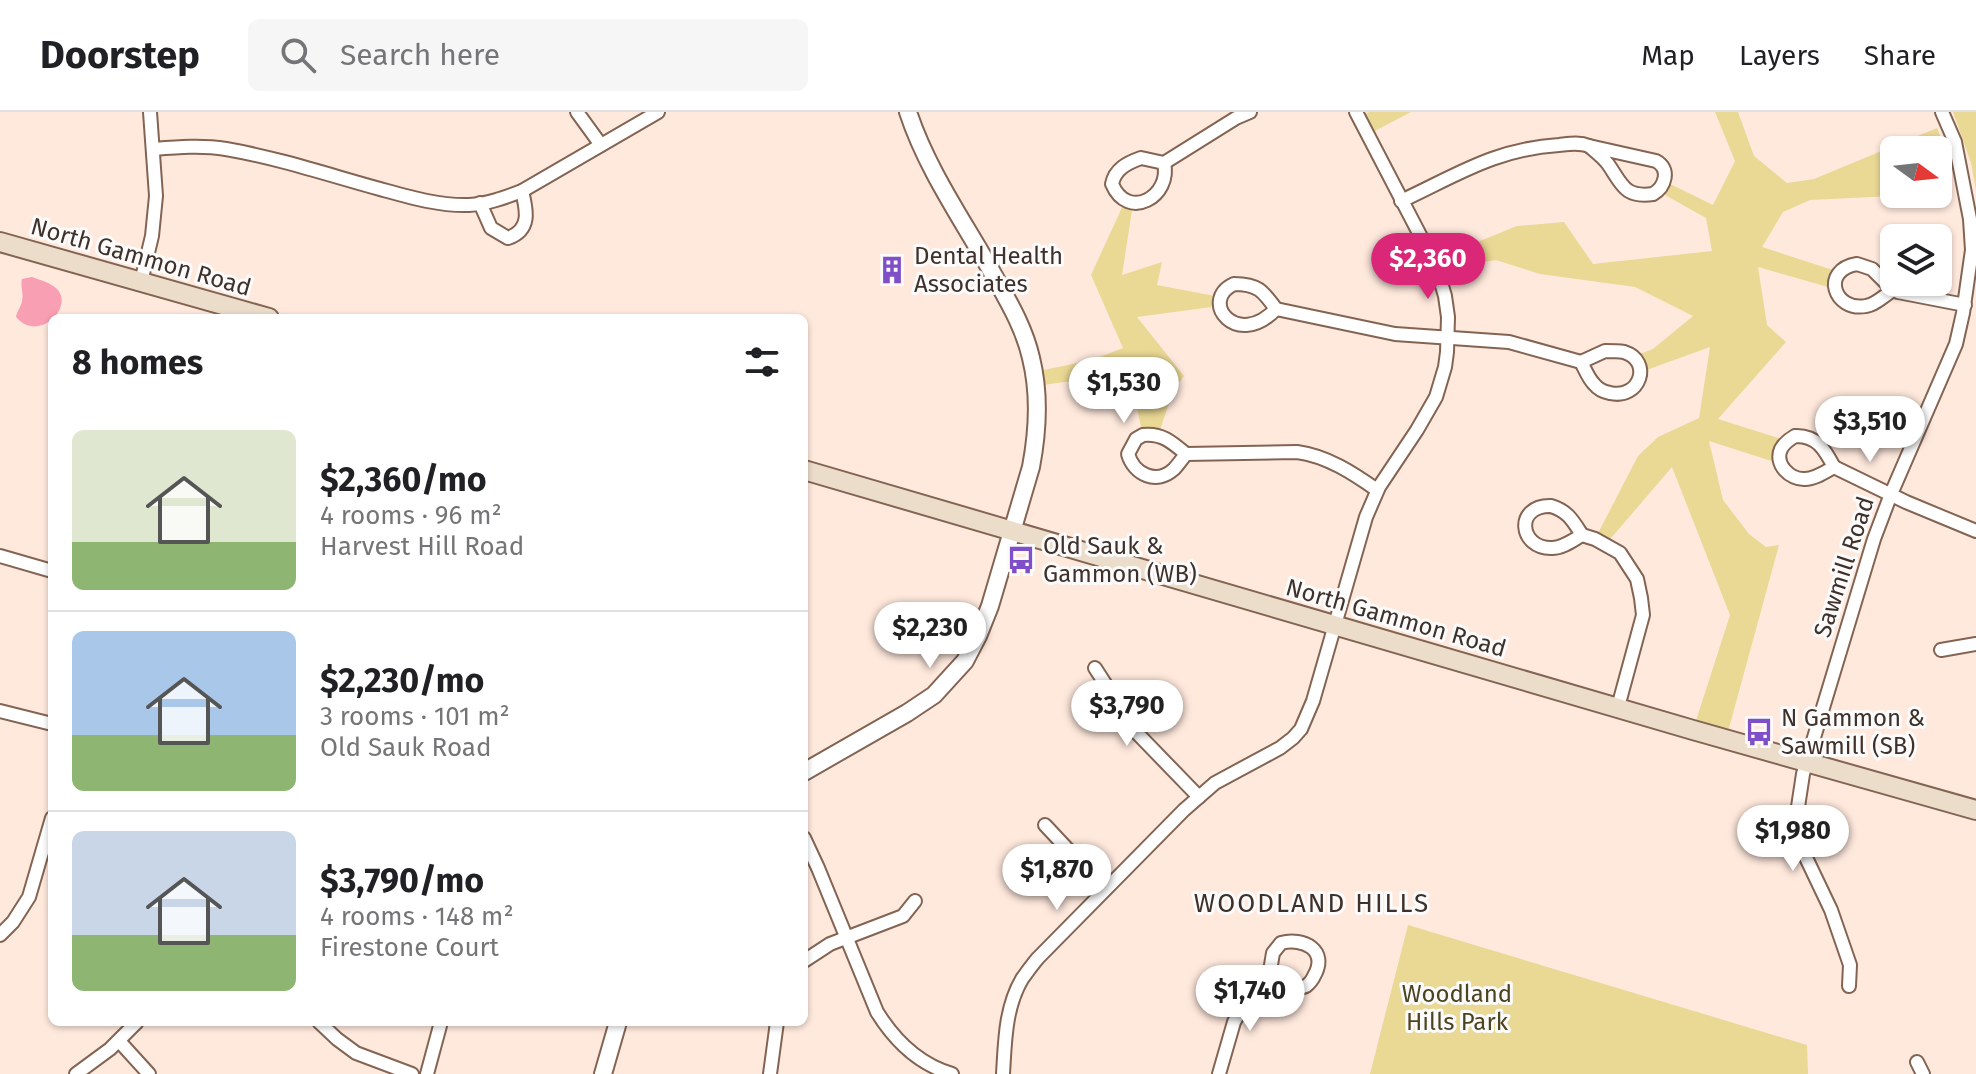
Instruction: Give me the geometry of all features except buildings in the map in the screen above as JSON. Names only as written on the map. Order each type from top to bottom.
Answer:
[{"type":"main road","name":"North Gammon Road","points":[[0,242],[255,314]]},
{"type":"main road","name":"North Gammon Road","points":[[808,471],[1976,810]]},
{"type":"street","points":[[141,282],[155,217],[150,112]]},
{"type":"street","points":[[577,112],[601,145]]},
{"type":"street","points":[[153,149],[223,149],[412,198],[471,205],[502,199],[522,191],[658,112]]},
{"type":"street","points":[[808,770],[934,695],[965,661],[992,600],[1031,467],[1037,426],[1036,386],[1021,328],[926,155],[908,112]]},
{"type":"street","points":[[1164,163],[1166,169],[1162,187],[1142,203],[1125,201],[1112,184],[1114,175],[1134,160],[1141,158],[1164,163],[1250,112]]},
{"type":"street","points":[[1003,1074],[1011,1003],[1022,980],[1038,958],[1215,783],[1284,746],[1301,729],[1313,701],[1366,517],[1377,490],[1436,397],[1445,367],[1448,338],[1445,296],[1433,260],[1356,112]]},
{"type":"street","name":"Sawmill Road","points":[[1849,986],[1850,965],[1836,924],[1800,845],[1796,820],[1807,762],[1891,494],[1968,311],[1972,250],[1970,219],[1955,142],[1942,112]]},
{"type":"street","points":[[1401,201],[1462,170],[1509,152],[1578,143],[1656,161],[1665,170],[1663,185],[1653,194],[1645,196],[1626,191],[1606,161],[1589,146]]},
{"type":"street","points":[[480,203],[491,228],[508,238],[523,229],[526,219],[522,191]]},
{"type":"street","points":[[1857,264],[1872,269],[1893,290],[1868,306],[1855,306],[1836,294],[1834,281],[1847,265],[1857,264]]},
{"type":"street","points":[[1276,309],[1258,323],[1240,325],[1230,322],[1222,314],[1220,297],[1227,287],[1245,284],[1264,293],[1276,309],[1384,332],[1509,342],[1581,362],[1605,351],[1624,352],[1638,362],[1641,372],[1633,389],[1614,394],[1600,390],[1593,384],[1581,362]]},
{"type":"street","points":[[1913,296],[1968,311]]},
{"type":"street","points":[[1186,454],[1173,470],[1159,477],[1140,473],[1134,468],[1128,454],[1136,439],[1143,435],[1166,438],[1186,454],[1297,452],[1341,467],[1377,490]]},
{"type":"street","points":[[1834,467],[1816,477],[1799,478],[1785,471],[1780,457],[1781,449],[1795,436],[1806,437],[1821,444],[1834,467],[1976,531]]},
{"type":"street","points":[[1582,535],[1558,547],[1543,547],[1530,541],[1526,533],[1527,519],[1538,507],[1551,506],[1565,512],[1582,535],[1620,553],[1637,579],[1643,615],[1618,707]]},
{"type":"street","points":[[0,556],[48,570]]},
{"type":"street","points":[[1941,650],[1976,644]]},
{"type":"street","points":[[1095,668],[1130,724],[1199,797]]},
{"type":"street","points":[[0,711],[48,723]]},
{"type":"street","points":[[1045,825],[1105,889]]},
{"type":"street","points":[[0,935],[13,922],[29,897],[48,832]]},
{"type":"street","points":[[808,847],[887,1029],[914,1056],[952,1074]]},
{"type":"street","points":[[808,958],[830,944],[903,916],[915,901]]},
{"type":"street","points":[[1219,1074],[1234,1022],[1243,1006],[1268,983],[1273,953],[1281,943],[1290,940],[1302,941],[1316,952],[1317,971],[1306,986],[1295,988],[1268,983]]},
{"type":"street","points":[[76,1074],[95,1062],[133,1026]]},
{"type":"street","points":[[323,1026],[356,1053],[412,1074]]},
{"type":"street","points":[[427,1074],[440,1026]]},
{"type":"street","points":[[603,1074],[617,1026]]},
{"type":"street","points":[[770,1074],[776,1026]]},
{"type":"street","points":[[119,1041],[149,1074]]},
{"type":"green space","points":[[1370,112],[1411,112],[1367,135],[1357,116]]},
{"type":"green space","points":[[1715,112],[1738,112],[1754,156],[1787,183],[1814,179],[1880,152],[1880,197],[1810,200],[1783,212],[1762,247],[1839,272],[1835,289],[1758,267],[1767,325],[1786,342],[1718,419],[1788,441],[1781,464],[1709,441],[1723,500],[1749,534],[1766,547],[1779,545],[1726,739],[1693,730],[1730,615],[1672,467],[1605,545],[1595,539],[1638,456],[1658,437],[1699,418],[1710,347],[1641,372],[1632,357],[1653,349],[1693,316],[1635,287],[1540,274],[1496,260],[1437,270],[1433,260],[1517,226],[1564,222],[1593,264],[1712,251],[1706,218],[1658,191],[1664,181],[1713,205],[1735,161]]},
{"type":"green space","points":[[1953,112],[1976,112],[1976,190],[1971,163]]},
{"type":"green space","points":[[1937,128],[1940,136],[1918,136]]},
{"type":"green space","points":[[1125,201],[1133,204],[1122,275],[1162,262],[1157,285],[1220,297],[1219,306],[1137,317],[1184,376],[1173,391],[1158,436],[1143,435],[1129,373],[1036,386],[1034,372],[1092,360],[1123,348],[1091,275]]},
{"type":"green space","name":"Woodland Hills Park","points":[[1408,925],[1807,1045],[1808,1074],[1370,1074]]},
{"type":"shaded area","points":[[32,277],[44,281],[56,288],[61,296],[58,312],[48,314],[48,322],[44,324],[25,324],[16,317],[22,298],[22,279]]},
{"type":"place","name":"Dental Health Associates","points":[[892,270]]},
{"type":"place","name":"Old Sauk & Gammon (WB)","points":[[1021,560]]},
{"type":"place","name":"N Gammon & Sawmill (SB)","points":[[1759,732]]},
{"type":"district","name":"WOODLAND HILLS","points":[[1312,903]]}]
